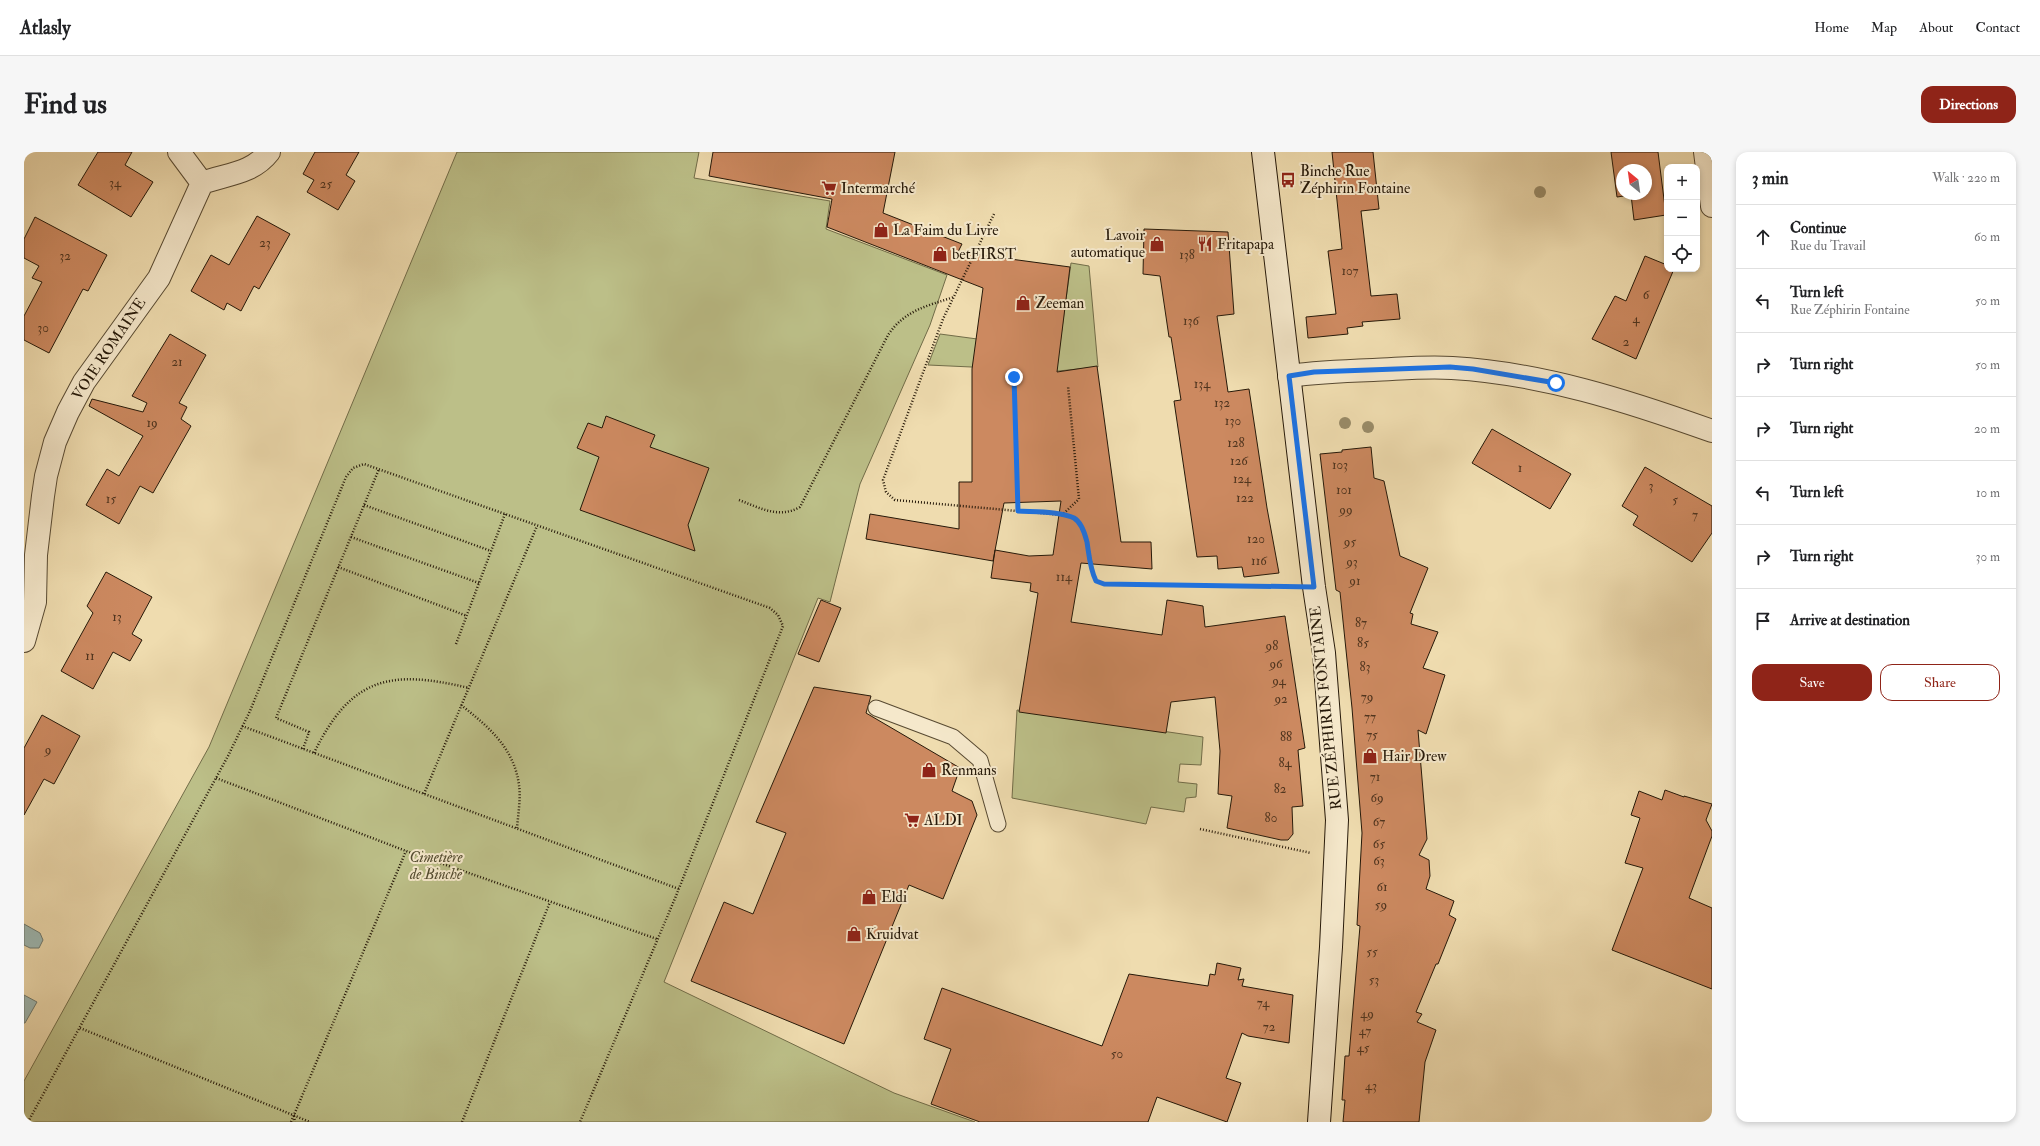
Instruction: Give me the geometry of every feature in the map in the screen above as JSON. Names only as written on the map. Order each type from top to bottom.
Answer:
[{"type":"street","points":[[179,152],[202,183],[244,171],[257,165],[269,152]]},
{"type":"street","name":"RUE ZÉPHIRIN FONTAINE","points":[[1263,152],[1314,587],[1324,653],[1336,812],[1335,858],[1319,1122]]},
{"type":"street","points":[[1705,152],[1712,206]]},
{"type":"street","name":"VOIE ROMAINE","points":[[24,641],[35,602],[36,555],[43,496],[46,476],[55,442],[68,412],[84,382],[159,278],[202,183]]},
{"type":"street","points":[[1289,376],[1314,372],[1426,367],[1473,369],[1556,383],[1633,403],[1712,431]]},
{"type":"lane","points":[[876,708],[953,737],[980,760],[998,824]]},
{"type":"path","points":[[994,214],[943,319],[883,480],[886,492],[895,500],[1062,515],[1075,518],[1081,526],[1086,540],[1092,572],[1096,581],[1104,584],[1314,587]]},
{"type":"path","points":[[739,500],[766,511],[780,513],[792,512],[800,507],[895,324],[907,314],[954,296]]},
{"type":"path","points":[[1014,377],[1018,511]]},
{"type":"path","points":[[1062,515],[1079,499],[1068,386]]},
{"type":"path","points":[[28,1122],[216,778],[242,726],[346,477],[353,468],[364,464],[770,608],[778,615],[783,626],[678,889],[580,1122]]},
{"type":"path","points":[[303,749],[309,732],[276,718],[378,469]]},
{"type":"path","points":[[364,505],[491,551]]},
{"type":"path","points":[[456,644],[505,514]]},
{"type":"path","points":[[424,794],[537,526]]},
{"type":"path","points":[[351,537],[479,583]]},
{"type":"path","points":[[338,567],[467,616]]},
{"type":"path","points":[[314,753],[324,733],[338,712],[358,695],[380,683],[404,678],[435,680],[468,688]]},
{"type":"path","points":[[462,705],[490,727],[511,756],[520,786],[517,828]]},
{"type":"path","points":[[242,726],[678,889]]},
{"type":"path","points":[[216,778],[406,851],[657,939]]},
{"type":"path","points":[[1200,829],[1335,858]]},
{"type":"path","points":[[291,1122],[406,851]]},
{"type":"path","points":[[462,1122],[550,902]]},
{"type":"path","points":[[80,1028],[310,1122]]},
{"type":"path","points":[[294,1116],[295,1122]]},
{"type":"green space","name":"Cimetière de Binche","points":[[457,152],[699,152],[694,178],[830,201],[826,229],[947,275],[930,325],[860,484],[830,602],[818,598],[664,982],[894,1093],[975,1122],[24,1122],[24,1081],[209,747]]},
{"type":"green space","points":[[1071,263],[1089,266],[1098,367],[1058,371],[928,365],[940,334],[1059,350]]},
{"type":"green space","points":[[1017,710],[1203,737],[1201,765],[1180,764],[1178,782],[1197,784],[1196,797],[1186,798],[1184,812],[1151,807],[1146,824],[1012,798]]},
{"type":"water","points":[[24,924],[40,933],[43,940],[39,948],[30,948],[24,945]]},
{"type":"water","points":[[24,995],[37,1002],[25,1023],[24,1023]]},
{"type":"building","points":[[98,152],[132,152],[125,165],[153,182],[131,217],[78,185]]},
{"type":"building","points":[[315,152],[359,152],[346,175],[355,181],[338,210],[307,192],[314,180],[303,174]]},
{"type":"building","points":[[713,152],[895,152],[883,213],[962,244],[958,252],[1070,267],[1057,372],[1097,366],[1121,542],[1151,542],[1152,569],[1081,563],[1071,622],[1162,635],[1167,600],[1203,606],[1205,627],[1285,616],[1305,748],[1298,750],[1303,806],[1292,807],[1293,834],[1288,840],[1281,840],[1227,828],[1232,796],[1218,794],[1220,751],[1215,697],[1171,702],[1166,733],[1019,712],[1038,593],[1030,591],[1031,583],[991,578],[995,552],[993,561],[866,539],[870,514],[959,529],[959,482],[972,482],[972,369],[983,288],[827,227],[832,199],[709,176]],"holes":[[[1061,501],[1053,555],[1029,556],[995,550],[1004,503]]]},
{"type":"building","points":[[1332,152],[1373,152],[1379,209],[1361,211],[1371,296],[1397,294],[1400,319],[1362,322],[1363,326],[1347,328],[1348,334],[1308,338],[1306,317],[1336,314],[1328,251],[1342,249]]},
{"type":"building","points":[[1611,152],[1658,152],[1664,199],[1664,215],[1634,220],[1632,200],[1652,200],[1652,164],[1616,164],[1616,190]]},
{"type":"building","points":[[257,216],[290,234],[259,289],[254,286],[241,311],[227,303],[224,310],[191,291],[211,255],[229,265]]},
{"type":"building","points":[[35,217],[107,255],[88,291],[83,289],[49,353],[24,340],[24,316],[42,282],[32,278],[39,266],[24,258],[24,239]]},
{"type":"building","points":[[1144,229],[1228,232],[1234,314],[1217,316],[1228,392],[1249,389],[1267,508],[1279,573],[1244,577],[1242,567],[1218,569],[1217,556],[1197,557],[1174,401],[1181,400],[1171,337],[1169,337],[1160,276],[1143,274]]},
{"type":"building","points":[[1645,256],[1664,264],[1664,272],[1673,272],[1636,359],[1592,339],[1615,296],[1626,301]]},
{"type":"building","points":[[170,334],[206,355],[179,403],[187,407],[181,419],[191,426],[153,493],[140,486],[119,524],[86,505],[107,469],[119,476],[143,436],[89,406],[92,399],[143,412],[147,403],[132,396]]},
{"type":"building","points":[[606,416],[655,435],[650,447],[709,468],[688,525],[695,551],[580,510],[599,457],[577,448],[588,423],[602,428]]},
{"type":"building","points":[[1492,429],[1571,474],[1550,509],[1472,463]]},
{"type":"building","points":[[1371,447],[1374,478],[1384,481],[1400,556],[1428,568],[1410,613],[1413,614],[1411,624],[1438,632],[1423,668],[1445,675],[1426,734],[1418,730],[1427,839],[1419,855],[1429,860],[1430,876],[1426,889],[1454,901],[1449,915],[1456,919],[1438,964],[1436,964],[1416,1012],[1422,1014],[1417,1022],[1436,1030],[1425,1062],[1419,1122],[1343,1122],[1345,1100],[1342,1100],[1345,1056],[1349,1056],[1360,926],[1357,925],[1362,833],[1352,708],[1340,592],[1336,590],[1320,454]]},
{"type":"building","points":[[1645,467],[1712,506],[1712,533],[1692,562],[1633,525],[1638,516],[1622,506]]},
{"type":"building","points":[[106,572],[152,597],[132,634],[142,640],[130,661],[113,652],[93,689],[61,671],[93,613],[87,606]]},
{"type":"building","points":[[821,600],[841,608],[819,662],[798,654]]},
{"type":"building","points":[[814,687],[871,696],[866,713],[960,768],[952,791],[972,801],[977,815],[943,899],[909,885],[844,1044],[691,981],[724,902],[753,914],[786,833],[756,822]]},
{"type":"building","points":[[42,715],[80,736],[54,784],[44,779],[24,815],[24,748]]},
{"type":"building","points":[[1665,790],[1684,797],[1712,804],[1706,820],[1712,831],[1712,836],[1689,898],[1712,908],[1712,989],[1612,950],[1643,868],[1625,863],[1640,818],[1631,815],[1639,791],[1662,800]]},
{"type":"building","points":[[1217,963],[1241,968],[1238,980],[1244,979],[1242,986],[1293,995],[1289,1043],[1248,1036],[1242,1033],[1226,1078],[1241,1083],[1227,1122],[1157,1097],[1148,1122],[980,1122],[931,1104],[951,1049],[924,1039],[942,988],[1102,1046],[1129,974],[1208,986],[1210,974],[1215,975]]},
{"type":"place","name":"Binche Rue Zéphirin Fontaine","points":[[1288,180]]},
{"type":"place","name":"Intermarché","points":[[829,188]]},
{"type":"place","name":"La Faim du Livre","points":[[881,230]]},
{"type":"place","name":"Lavoir automatique","points":[[1157,244]]},
{"type":"place","name":"Fritapapa","points":[[1205,244]]},
{"type":"place","name":"betFIRST","points":[[940,254]]},
{"type":"place","name":"Zeeman","points":[[1023,303]]},
{"type":"place","name":"Hair Drew","points":[[1370,756]]},
{"type":"place","name":"Renmans","points":[[929,770]]},
{"type":"place","name":"ALDI","points":[[912,820]]},
{"type":"place","name":"Eldi","points":[[869,897]]},
{"type":"place","name":"Kruidvat","points":[[854,934]]},
{"type":"route","points":[[1014,377],[1018,511],[1062,515],[1075,518],[1081,526],[1086,540],[1092,572],[1096,581],[1104,584],[1314,587],[1289,376],[1314,372],[1450,367],[1473,369],[1556,383]]}]
